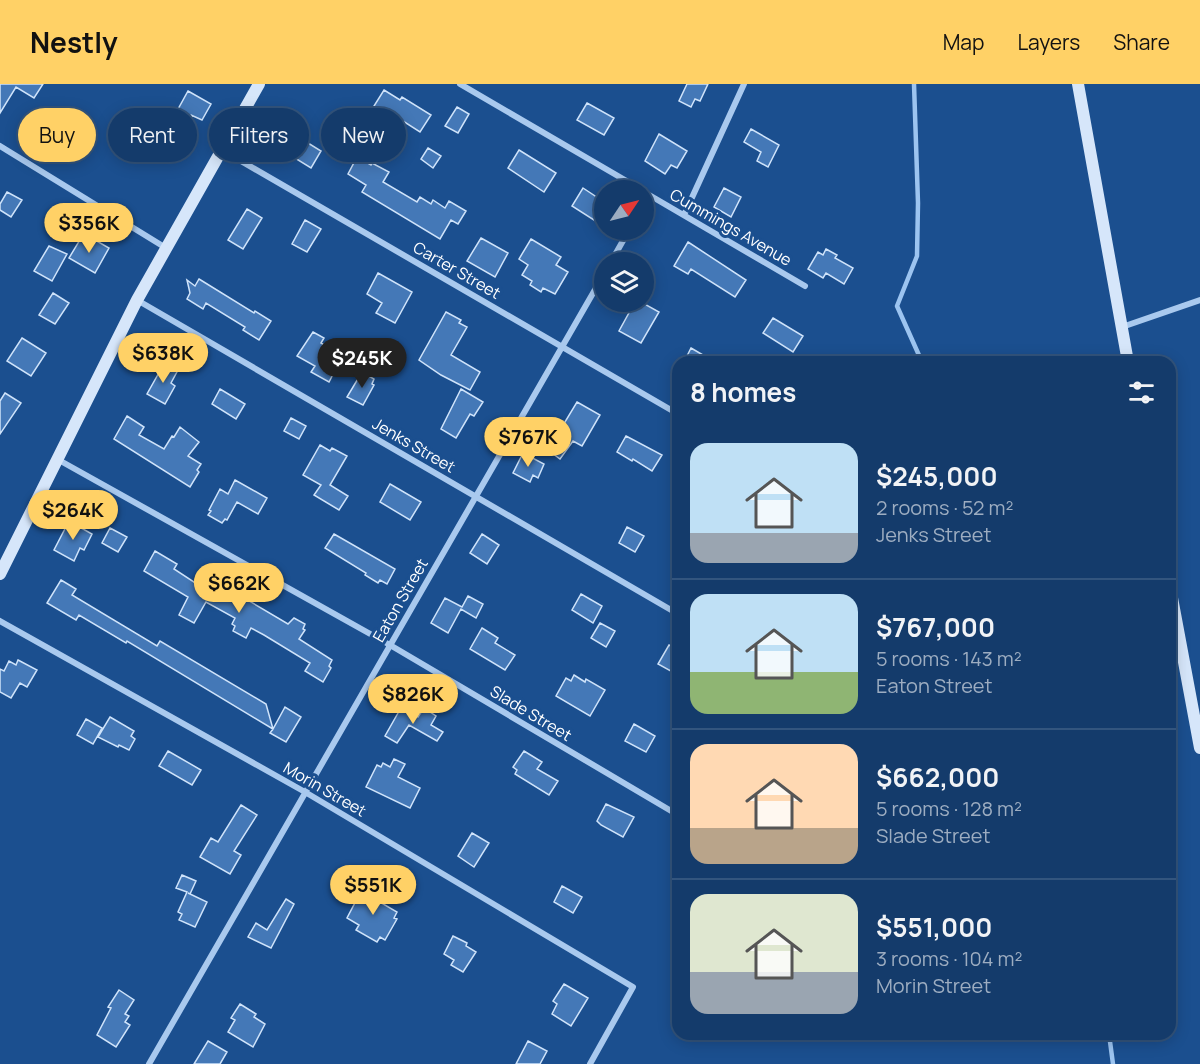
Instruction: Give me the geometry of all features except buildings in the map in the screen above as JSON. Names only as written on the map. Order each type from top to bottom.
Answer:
[{"type":"main road","points":[[246,108],[259,84]]},
{"type":"main road","points":[[1078,84],[1127,356]]},
{"type":"main road","points":[[0,574],[137,300],[215,162]]},
{"type":"main road","points":[[1176,619],[1200,748]]},
{"type":"street","name":"Cummings Avenue","points":[[460,84],[624,180]]},
{"type":"street","points":[[684,215],[744,84]]},
{"type":"street","points":[[0,146],[166,248]]},
{"type":"street","name":"Carter Street","points":[[243,162],[672,410]]},
{"type":"street","name":"Cummings Avenue","points":[[654,197],[805,286]]},
{"type":"street","name":"Eaton Street","points":[[149,1064],[594,292]]},
{"type":"street","name":"Jenks Street","points":[[137,300],[672,610]]},
{"type":"street","points":[[1122,327],[1200,300]]},
{"type":"street","name":"Slade Street","points":[[56,458],[390,645],[672,811]]},
{"type":"street","name":"Morin Street","points":[[0,621],[305,792],[633,987],[590,1064]]},
{"type":"waterway","points":[[914,84],[918,203],[917,256],[897,306],[919,356]]},
{"type":"waterway","points":[[1110,1040],[1113,1064]]}]
